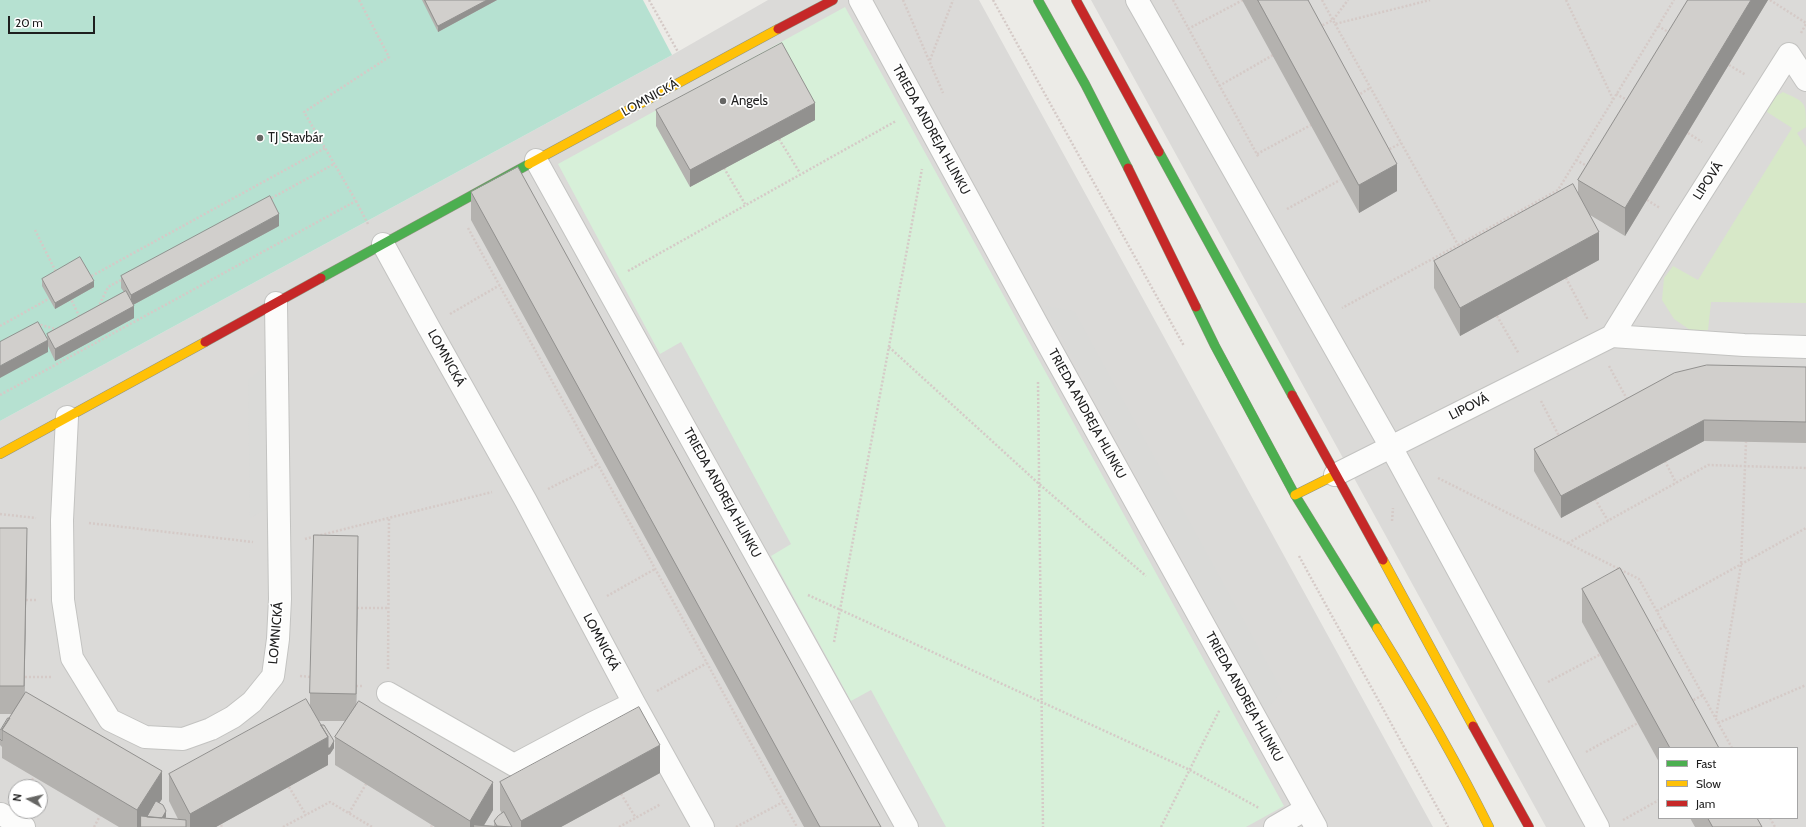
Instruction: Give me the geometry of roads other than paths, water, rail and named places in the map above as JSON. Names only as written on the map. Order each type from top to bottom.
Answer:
[{"type":"main road","name":"LOMNICKÁ","points":[[0,454],[276,303],[377,236],[536,160],[833,0]]},
{"type":"main road","points":[[1038,0],[1099,111],[1144,198],[1215,346],[1295,495],[1422,700],[1464,776],[1489,827]]},
{"type":"main road","points":[[1076,0],[1529,827]]},
{"type":"main road","points":[[1295,495],[1335,475]]},
{"type":"street","name":"TRIEDA ANDREJA HLINKU","points":[[860,0],[918,109],[1311,818]]},
{"type":"street","points":[[1137,0],[1391,447],[1598,827]]},
{"type":"street","name":"LIPOVÁ","points":[[1391,447],[1529,376],[1603,340],[1682,221],[1789,54],[1806,80]]},
{"type":"street","name":"TRIEDA ANDREJA HLINKU","points":[[536,160],[907,827]]},
{"type":"street","name":"LOMNICKÁ","points":[[377,236],[522,493],[634,703],[703,827]]},
{"type":"street","name":"LOMNICKÁ","points":[[67,417],[62,520],[63,600],[72,658],[110,720],[146,737],[183,739],[211,729],[233,717],[252,702],[273,676],[278,639],[280,599],[278,545],[276,303]]},
{"type":"street","points":[[1603,340],[1806,347]]},
{"type":"street","points":[[1335,475],[1391,447]]},
{"type":"street","points":[[388,693],[514,765],[590,724],[634,703]]},
{"type":"street","points":[[1,814],[24,827]]},
{"type":"street","points":[[1280,824],[1311,818]]},
{"type":"place","name":"Angels","points":[[723,101]]},
{"type":"place","name":"TJ Stavbár","points":[[260,138]]}]
